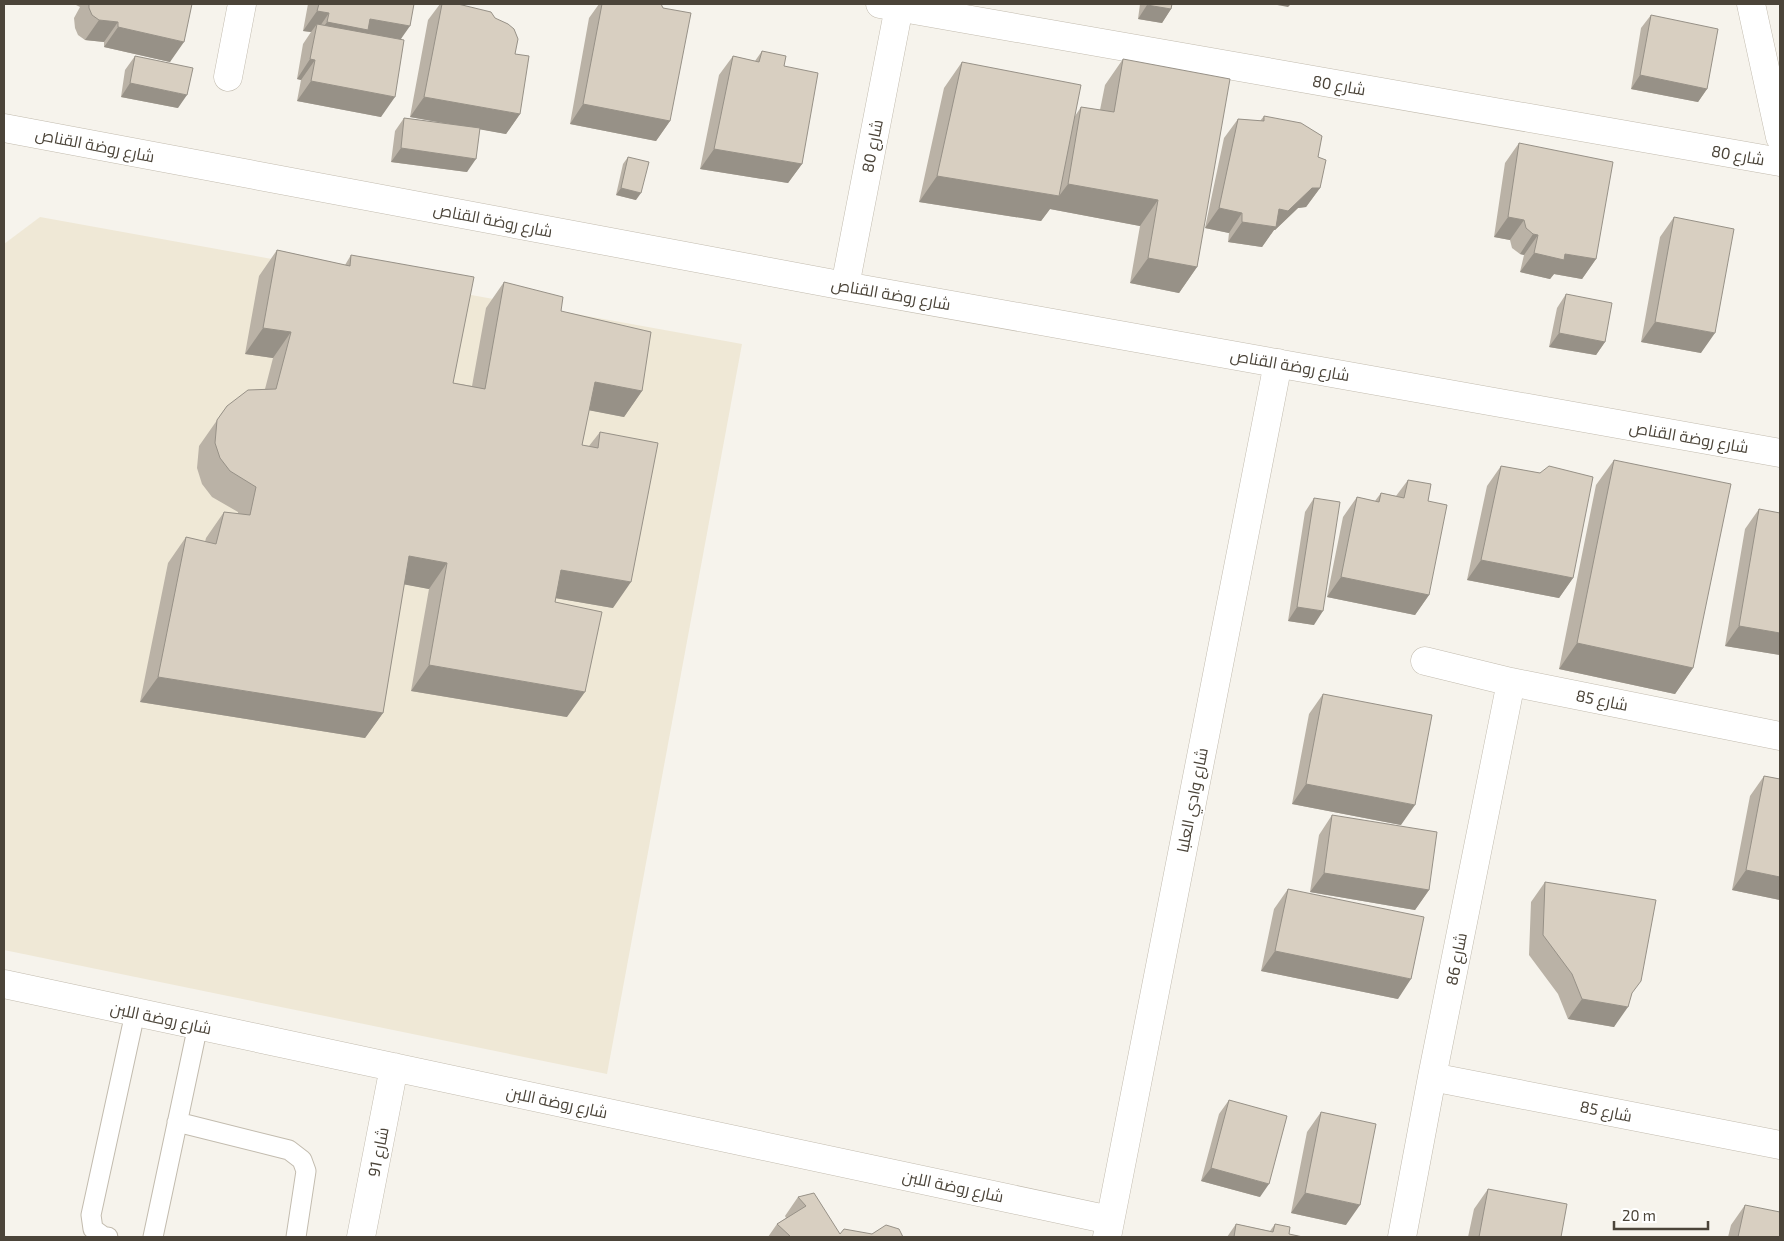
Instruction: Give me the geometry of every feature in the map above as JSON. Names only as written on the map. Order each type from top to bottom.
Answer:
[{"type":"street","points":[[228,77],[242,4]]},
{"type":"street","name":"شارع 80","points":[[1751,4],[1780,137]]},
{"type":"street","name":"شارع 80","points":[[845,286],[889,6],[1780,162]]},
{"type":"street","name":"شارع روضة القناص","points":[[4,128],[845,286],[1780,453]]},
{"type":"street","name":"شارع وادي العلبا","points":[[1109,1228],[1278,363]]},
{"type":"street","name":"شارع 85","points":[[1425,661],[1511,682],[1780,736]]},
{"type":"street","name":"شارع 86","points":[[1402,1237],[1511,682]]},
{"type":"street","name":"شارع روضة اللبن","points":[[4,984],[394,1067],[1109,1228]]},
{"type":"street","name":"شارع 91","points":[[361,1237],[394,1067]]},
{"type":"street","name":"شارع 85","points":[[1432,1077],[1780,1145]]},
{"type":"lane","points":[[108,1237],[93,1229],[91,1215],[135,1013]]},
{"type":"lane","points":[[153,1237],[198,1025]]},
{"type":"lane","points":[[178,1122],[289,1150],[302,1160],[306,1171],[296,1237]]},
{"type":"shaded area","points":[[40,217],[742,344],[607,1074],[4,950],[4,244]]},
{"type":"building","points":[[89,4],[192,4],[184,42],[118,27],[118,22],[99,20],[92,15]]},
{"type":"building","points":[[319,4],[414,4],[410,26],[370,19],[368,30],[327,22],[329,13],[317,11]]},
{"type":"building","points":[[442,4],[458,4],[491,12],[495,18],[514,29],[518,39],[515,54],[529,56],[520,114],[424,97]]},
{"type":"building","points":[[602,4],[661,4],[663,8],[691,13],[670,121],[583,104]]},
{"type":"building","points":[[1147,4],[1172,4],[1171,9]]},
{"type":"building","points":[[1651,15],[1718,29],[1707,89],[1640,75]]},
{"type":"building","points":[[317,24],[404,40],[395,97],[311,81],[315,60],[310,59]]},
{"type":"building","points":[[762,51],[786,56],[784,66],[818,73],[802,164],[714,149],[733,56],[759,62]]},
{"type":"building","points":[[135,56],[193,68],[187,95],[130,83]]},
{"type":"building","points":[[1123,59],[1230,79],[1197,267],[1148,258],[1158,200],[1068,184],[1081,107],[1114,112]]},
{"type":"building","points":[[962,62],[1081,85],[1059,196],[937,176]]},
{"type":"building","points":[[1264,116],[1301,123],[1322,136],[1318,157],[1326,160],[1320,188],[1312,188],[1288,211],[1279,209],[1276,227],[1242,222],[1242,213],[1219,208],[1238,119],[1264,121]]},
{"type":"building","points":[[404,118],[480,128],[476,159],[401,148]]},
{"type":"building","points":[[1519,143],[1613,162],[1596,259],[1565,254],[1564,260],[1534,253],[1538,235],[1533,234],[1526,228],[1524,220],[1508,217]]},
{"type":"building","points":[[628,157],[649,162],[641,193],[621,188]]},
{"type":"building","points":[[1674,217],[1734,229],[1715,333],[1655,322]]},
{"type":"building","points":[[277,250],[350,266],[351,255],[474,277],[453,383],[485,389],[504,282],[563,297],[561,311],[651,332],[642,391],[595,382],[582,445],[598,448],[600,432],[658,443],[631,582],[561,570],[555,602],[602,612],[585,692],[429,665],[447,563],[409,556],[383,713],[158,677],[186,537],[216,544],[224,512],[250,515],[256,487],[230,471],[220,458],[215,443],[217,420],[227,406],[248,390],[276,389],[291,332],[263,328]]},
{"type":"building","points":[[1566,294],[1612,303],[1605,342],[1559,333]]},
{"type":"building","points":[[1614,460],[1731,484],[1693,668],[1577,643]]},
{"type":"building","points":[[1501,466],[1540,473],[1549,466],[1593,477],[1573,578],[1481,560]]},
{"type":"building","points":[[1408,480],[1431,484],[1428,501],[1447,505],[1429,595],[1341,577],[1357,497],[1379,502],[1381,493],[1404,498]]},
{"type":"building","points":[[1314,498],[1340,502],[1323,611],[1297,607]]},
{"type":"building","points":[[1759,509],[1780,513],[1780,633],[1739,626]]},
{"type":"building","points":[[1323,694],[1432,715],[1415,805],[1306,784]]},
{"type":"building","points":[[1764,776],[1780,779],[1780,877],[1746,870]]},
{"type":"building","points":[[1332,815],[1437,832],[1429,890],[1324,873]]},
{"type":"building","points":[[1545,882],[1656,900],[1641,981],[1632,993],[1628,1007],[1582,999],[1572,974],[1543,935]]},
{"type":"building","points":[[1288,889],[1424,917],[1411,979],[1275,951]]},
{"type":"building","points":[[1229,1100],[1287,1116],[1269,1184],[1211,1168]]},
{"type":"building","points":[[1321,1112],[1376,1124],[1360,1205],[1305,1193]]},
{"type":"building","points":[[1488,1189],[1567,1204],[1561,1237],[1479,1237]]},
{"type":"building","points":[[814,1193],[840,1234],[844,1229],[872,1234],[886,1225],[899,1229],[903,1237],[785,1237],[790,1236],[777,1224],[806,1206],[798,1197]]},
{"type":"building","points":[[1745,1205],[1780,1212],[1780,1237],[1738,1237]]},
{"type":"building","points":[[1236,1224],[1273,1232],[1275,1224],[1290,1227],[1289,1234],[1303,1237],[1234,1237]]}]
